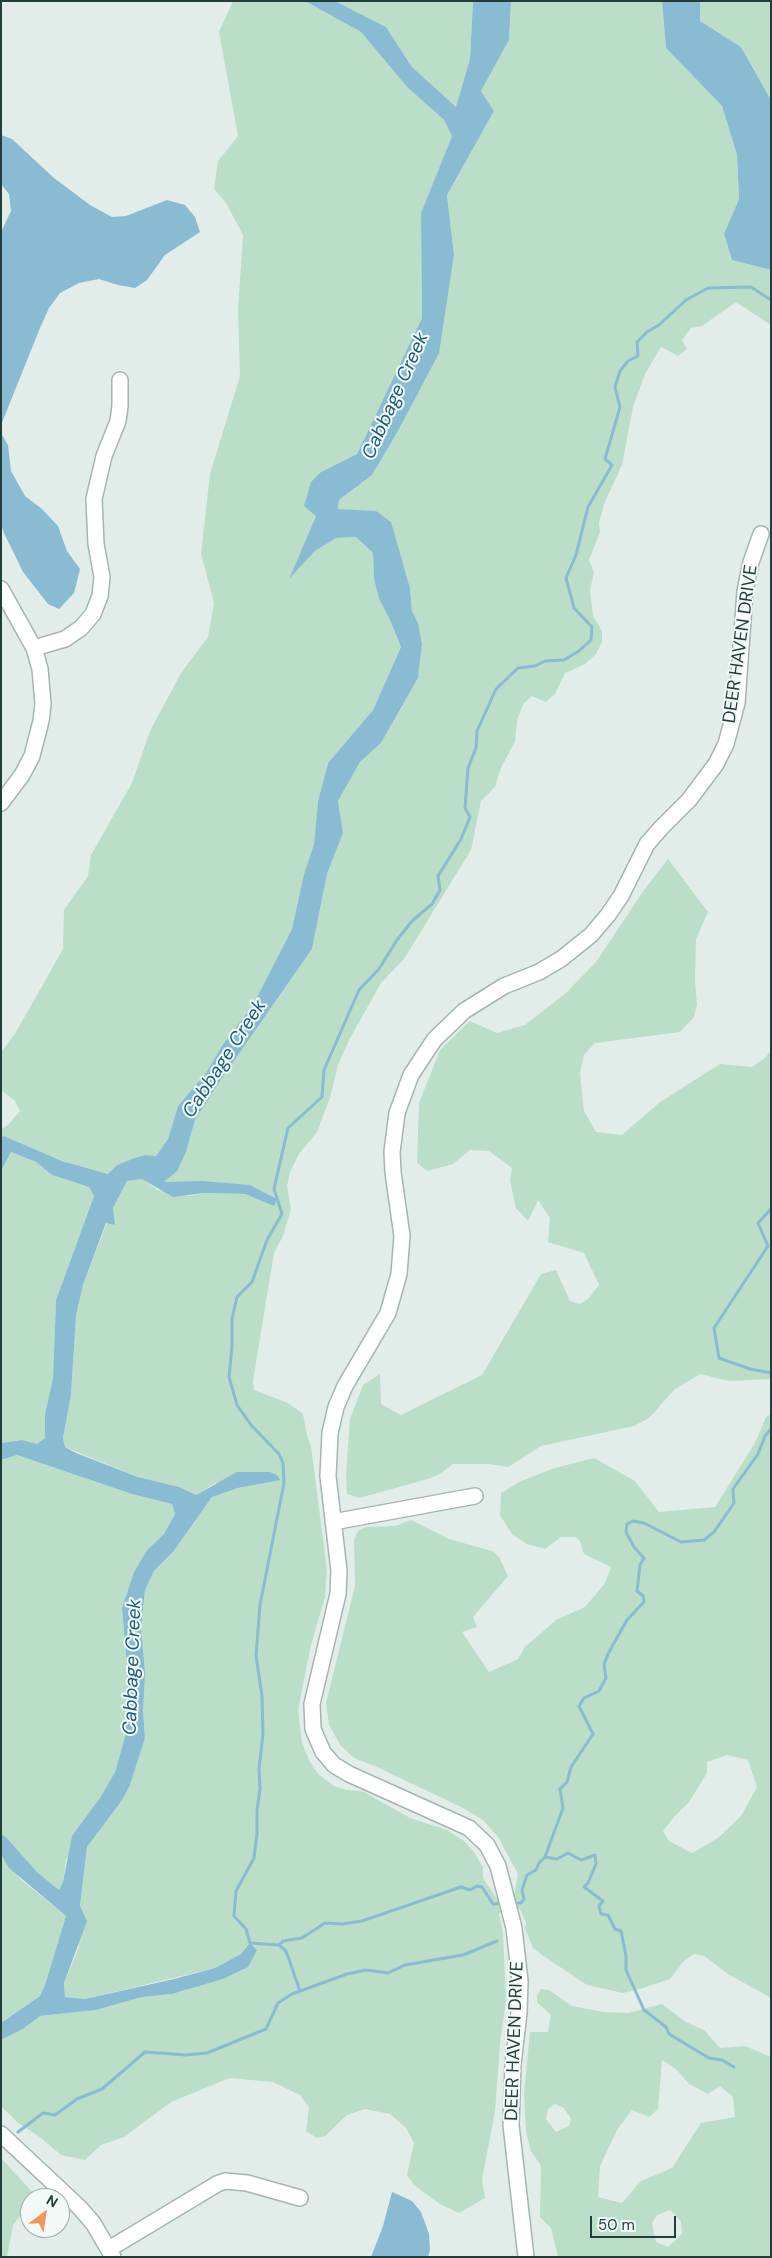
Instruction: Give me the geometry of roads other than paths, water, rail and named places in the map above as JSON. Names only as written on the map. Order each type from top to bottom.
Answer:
[{"type":"street","points":[[34,648],[73,634],[88,621],[98,605],[102,577],[96,544],[94,499],[104,456],[118,421],[120,380]]},
{"type":"street","name":"DEER HAVEN DRIVE","points":[[526,2257],[511,2125],[512,2072],[519,2012],[520,1980],[518,1949],[510,1912],[493,1855],[487,1844],[474,1832],[445,1815],[341,1770],[328,1759],[318,1745],[312,1729],[311,1712],[338,1594],[339,1571],[328,1476],[328,1450],[336,1407],[345,1386],[388,1313],[399,1274],[402,1236],[392,1152],[397,1113],[405,1088],[434,1040],[464,1011],[497,990],[539,972],[561,959],[591,935],[608,915],[620,896],[647,844],[689,800],[716,764],[726,744],[737,703],[745,591],[751,562],[761,534]]},
{"type":"street","points":[[1,589],[34,648],[42,686],[40,729],[32,756],[22,775],[1,803]]},
{"type":"street","points":[[333,1522],[475,1496]]},
{"type":"street","points":[[1,2134],[80,2208],[111,2253],[217,2184],[225,2181],[247,2183],[300,2198]]},
{"type":"water","name":"Cabbage Creek","points":[[305,1],[335,1],[386,27],[412,67],[456,107],[470,59],[473,1],[511,1],[509,40],[481,91],[494,111],[447,195],[454,255],[439,353],[398,431],[372,475],[339,500],[338,509],[376,511],[391,522],[410,588],[412,611],[418,623],[422,644],[418,678],[381,743],[360,762],[338,801],[343,833],[327,874],[312,949],[195,1120],[186,1152],[177,1171],[164,1182],[203,1181],[250,1185],[277,1199],[274,1206],[245,1194],[204,1193],[173,1197],[142,1179],[127,1181],[113,1208],[115,1225],[106,1223],[83,1285],[76,1316],[71,1395],[63,1438],[65,1447],[76,1453],[138,1477],[179,1487],[196,1495],[237,1472],[270,1472],[277,1475],[280,1480],[238,1488],[212,1497],[173,1552],[154,1571],[145,1590],[141,1628],[145,1674],[143,1711],[145,1738],[130,1785],[122,1800],[87,1847],[80,1906],[87,1921],[64,1983],[65,1997],[85,1999],[215,1968],[241,1954],[250,1943],[257,1950],[248,1967],[223,1979],[172,1994],[142,1997],[96,2010],[40,2016],[23,2029],[1,2040],[1,2023],[40,1996],[66,1916],[9,1868],[1,1854],[1,1834],[6,1837],[37,1872],[59,1890],[63,1882],[72,1836],[100,1798],[115,1772],[126,1733],[127,1668],[122,1608],[134,1572],[147,1550],[164,1534],[175,1514],[172,1504],[132,1494],[17,1455],[1,1460],[1,1443],[22,1440],[37,1444],[45,1438],[45,1414],[53,1378],[56,1300],[94,1196],[89,1187],[52,1175],[36,1162],[11,1152],[1,1171],[1,1137],[4,1136],[62,1161],[108,1174],[117,1165],[132,1159],[145,1155],[156,1156],[168,1139],[178,1106],[206,1073],[223,1044],[253,1005],[292,929],[304,874],[314,844],[318,801],[328,763],[373,710],[401,647],[379,599],[374,579],[373,553],[356,537],[336,538],[315,551],[289,579],[316,516],[304,506],[311,482],[321,472],[357,454],[422,318],[421,213],[452,136],[444,120],[407,87],[361,32]]},
{"type":"water","points":[[662,1],[700,1],[700,21],[741,47],[771,100],[771,270],[732,260],[724,234],[739,199],[737,155],[722,106],[666,48]]},
{"type":"water","points":[[1,135],[12,139],[54,178],[90,205],[112,217],[126,216],[167,200],[185,205],[195,217],[200,232],[165,255],[147,280],[135,288],[99,279],[79,283],[60,293],[49,308],[40,328],[1,425],[1,232],[11,211],[9,194],[1,184]]},
{"type":"water","points":[[1,433],[8,445],[11,471],[25,496],[42,509],[58,526],[67,551],[80,569],[74,593],[59,609],[48,604],[23,572],[1,524]]},
{"type":"water","points":[[392,2192],[412,2201],[421,2212],[429,2234],[430,2250],[428,2257],[371,2257],[383,2226]]},
{"type":"waterway","points":[[504,1903],[493,1904],[482,1887],[477,1886],[470,1890],[461,1887],[362,1921],[342,1924],[325,1923],[302,1938],[283,1941],[279,1945],[250,1943],[246,1929],[234,1916],[236,1891],[254,1858],[257,1834],[257,1810],[260,1789],[259,1769],[263,1734],[262,1696],[256,1656],[260,1605],[284,1483],[283,1463],[279,1454],[251,1425],[237,1405],[229,1377],[232,1319],[237,1297],[252,1282],[267,1240],[282,1214],[274,1189],[288,1128],[322,1097],[324,1070],[359,990],[379,969],[397,940],[412,921],[432,904],[440,890],[438,876],[461,839],[470,817],[465,808],[468,768],[476,748],[477,731],[496,689],[518,668],[535,666],[545,661],[564,660],[579,651],[591,640],[592,627],[574,608],[566,578],[576,555],[588,507],[612,465],[605,459],[620,407],[615,387],[620,371],[628,361],[638,356],[637,342],[647,332],[659,325],[686,300],[708,288],[751,287],[771,300]]},
{"type":"waterway","points":[[771,1209],[758,1223],[768,1246],[714,1328],[719,1358],[750,1369],[771,1373]]},
{"type":"waterway","points":[[512,1903],[521,1903],[524,1899],[522,1890],[527,1875],[536,1870],[539,1863],[545,1857],[563,1808],[560,1789],[567,1782],[571,1767],[593,1734],[579,1706],[584,1698],[599,1691],[606,1678],[604,1664],[609,1652],[627,1620],[644,1602],[643,1596],[637,1591],[640,1565],[644,1558],[634,1547],[626,1532],[627,1524],[633,1521],[644,1523],[681,1542],[704,1540],[714,1532],[734,1503],[733,1489],[758,1454],[765,1436],[771,1429]]},
{"type":"waterway","points":[[545,1857],[557,1859],[568,1853],[581,1860],[595,1855],[596,1864],[588,1883],[584,1887],[603,1901],[599,1906],[601,1914],[608,1915],[615,1929],[621,1931],[626,1956],[626,1970],[644,2010],[666,2027],[669,2034],[709,2058],[722,2060],[734,2067]]},
{"type":"waterway","points":[[18,2132],[43,2113],[55,2115],[77,2099],[102,2089],[145,2052],[186,2055],[207,2053],[266,2029],[278,2003],[292,1994],[347,1974],[366,1970],[388,1973],[405,1965],[463,1955],[497,1941]]},
{"type":"waterway","points":[[279,1945],[286,1951],[300,1991]]}]
